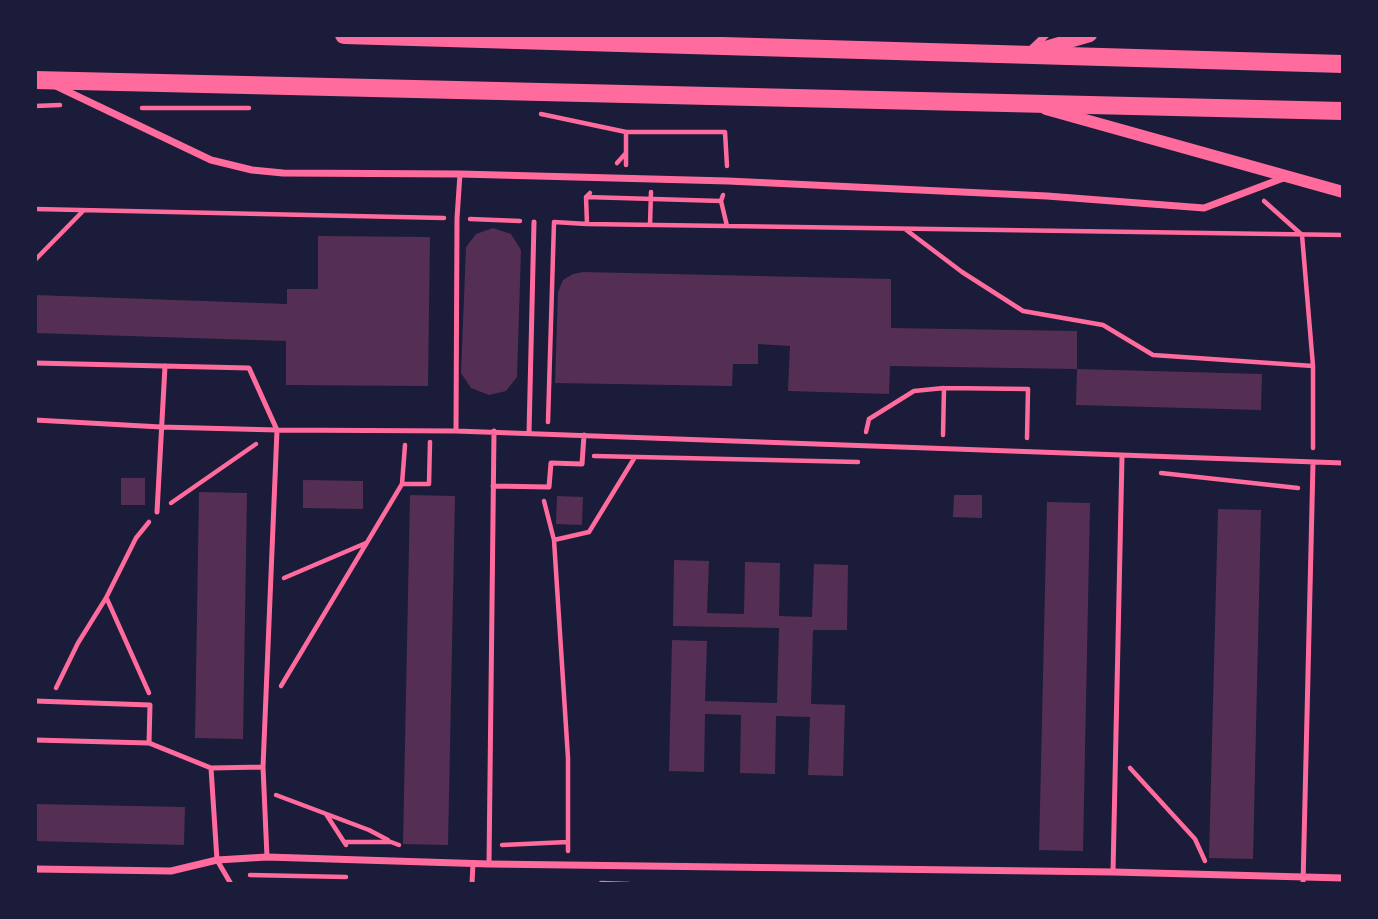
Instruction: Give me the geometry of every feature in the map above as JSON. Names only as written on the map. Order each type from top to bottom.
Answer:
[{"type":"main road","points":[[344,35],[1343,64]]},
{"type":"main road","points":[[1024,54],[1090,35]]},
{"type":"main road","points":[[39,80],[1343,111]]},
{"type":"street","points":[[1024,54],[1046,35]]},
{"type":"street","points":[[39,80],[211,160],[252,170],[283,173],[460,174],[728,181],[1047,196],[1204,208],[1289,176]]},
{"type":"street","points":[[1026,103],[1343,192]]},
{"type":"street","points":[[35,869],[171,871],[217,860],[267,857],[489,864],[1113,872],[1303,880],[1343,878]]},
{"type":"lane","points":[[456,430],[457,218],[460,174]]},
{"type":"lane","points":[[529,433],[534,222]]},
{"type":"lane","points":[[35,363],[250,368],[277,430],[263,767],[267,857]]},
{"type":"lane","points":[[157,512],[165,366]]},
{"type":"lane","points":[[35,420],[277,430],[494,431],[1343,463]]},
{"type":"lane","points":[[489,864],[494,431]]},
{"type":"lane","points":[[493,486],[549,487],[551,463],[582,464],[584,435]]},
{"type":"lane","points":[[1113,872],[1122,456]]},
{"type":"lane","points":[[1303,880],[1313,463]]},
{"type":"lane","points":[[35,701],[150,705],[149,743]]},
{"type":"lane","points":[[35,740],[149,743],[211,768],[263,767]]},
{"type":"lane","points":[[211,768],[217,860],[231,884]]},
{"type":"lane","points":[[472,884],[473,863]]},
{"type":"path","points":[[35,106],[95,105]]},
{"type":"path","points":[[135,108],[260,108]]},
{"type":"path","points":[[531,114],[626,132],[725,132],[728,181],[721,201],[727,226]]},
{"type":"path","points":[[626,132],[626,179],[651,190],[650,225]]},
{"type":"path","points":[[1251,190],[1302,235],[1313,366],[1313,463]]},
{"type":"path","points":[[587,224],[586,197],[721,201]]},
{"type":"path","points":[[35,209],[457,218],[587,224],[1343,236]]},
{"type":"path","points":[[35,260],[84,211]]},
{"type":"path","points":[[548,433],[554,222]]},
{"type":"path","points":[[904,229],[1023,312],[1103,325],[1153,355],[1313,366]]},
{"type":"path","points":[[943,449],[944,388]]},
{"type":"path","points":[[862,446],[869,419],[914,391],[944,388],[1028,389],[1027,452]]},
{"type":"path","points":[[47,701],[106,598],[136,538],[157,512],[277,430]]},
{"type":"path","points":[[266,710],[402,484],[406,430]]},
{"type":"path","points":[[402,484],[429,484],[430,430]]},
{"type":"path","points":[[583,456],[858,463]]},
{"type":"path","points":[[554,540],[589,532],[635,457]]},
{"type":"path","points":[[1122,469],[1313,489]]},
{"type":"path","points":[[540,487],[554,540],[568,758],[568,865]]},
{"type":"path","points":[[271,583],[367,542]]},
{"type":"path","points":[[106,598],[149,688],[150,705]]},
{"type":"path","points":[[1115,754],[1195,839],[1210,875]]},
{"type":"path","points":[[264,791],[369,830],[403,847]]},
{"type":"path","points":[[325,813],[356,860]]},
{"type":"path","points":[[344,842],[391,842],[408,860]]},
{"type":"path","points":[[489,846],[568,842]]},
{"type":"building","points":[[493,228],[511,234],[521,250],[517,377],[506,391],[489,395],[471,388],[461,373],[466,247],[476,234]]},
{"type":"building","points":[[318,236],[430,237],[428,386],[286,385],[286,341],[35,333],[35,295],[287,304],[287,289],[318,289]]},
{"type":"building","points":[[583,272],[891,279],[891,328],[1077,331],[1077,369],[890,366],[889,394],[788,391],[790,346],[758,344],[758,364],[733,364],[732,386],[555,383],[558,292],[563,280]]},
{"type":"building","points":[[1077,369],[1262,374],[1261,410],[1076,405]]},
{"type":"building","points":[[121,478],[145,478],[145,505],[121,505]]},
{"type":"building","points":[[303,480],[363,481],[363,509],[303,508]]},
{"type":"building","points":[[199,492],[247,493],[243,739],[195,738]]},
{"type":"building","points":[[410,495],[455,496],[448,845],[403,844]]},
{"type":"building","points":[[954,495],[982,495],[982,518],[953,517]]},
{"type":"building","points":[[557,496],[583,497],[582,525],[556,524]]},
{"type":"building","points":[[1047,502],[1090,503],[1083,851],[1039,850]]},
{"type":"building","points":[[1218,509],[1261,510],[1253,859],[1209,858]]},
{"type":"building","points":[[674,560],[709,561],[707,613],[744,614],[745,562],[780,563],[779,616],[812,617],[814,564],[848,565],[847,630],[813,630],[811,704],[845,705],[843,776],[808,775],[810,717],[776,716],[775,774],[740,773],[741,715],[705,714],[704,772],[669,771],[672,640],[707,641],[705,701],[777,703],[779,628],[673,626]]},
{"type":"building","points":[[35,804],[185,807],[184,845],[35,841]]}]
